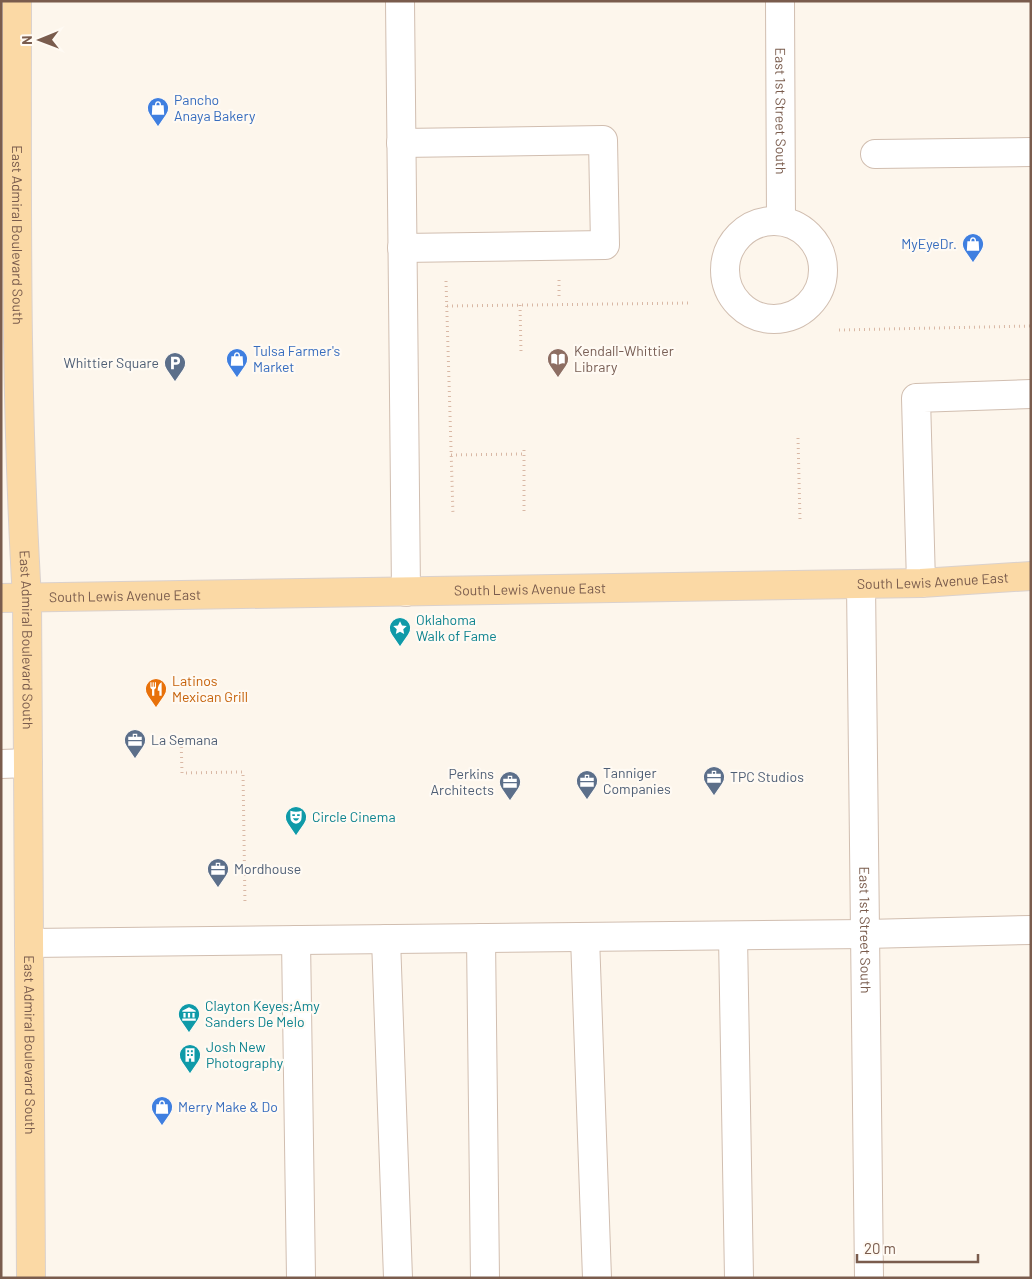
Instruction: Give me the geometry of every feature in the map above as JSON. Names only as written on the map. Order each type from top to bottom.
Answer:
[{"type":"main road","name":"East Admiral Boulevard South","points":[[17,1],[17,318],[21,498],[14,598],[28,763],[31,1278]]},
{"type":"main road","name":"South Lewis Avenue East","points":[[14,598],[922,583],[1031,576]]},
{"type":"street","points":[[400,1],[406,592]]},
{"type":"street","name":"East 1st Street South","points":[[780,1],[781,221]]},
{"type":"street","points":[[401,142],[604,140],[605,245],[402,248]]},
{"type":"street","points":[[875,154],[1031,152]]},
{"type":"street","points":[[922,583],[916,398],[1031,394]]},
{"type":"street","name":"East 1st Street South","points":[[861,584],[869,1278]]},
{"type":"street","points":[[1,764],[28,763]]},
{"type":"street","points":[[29,943],[733,936],[1031,930]]},
{"type":"street","points":[[733,936],[739,1278]]},
{"type":"street","points":[[585,937],[597,1278]]},
{"type":"street","points":[[481,938],[485,1278]]},
{"type":"street","points":[[386,939],[398,1278]]},
{"type":"street","points":[[296,940],[301,1278]]},
{"type":"path","points":[[445,247],[452,516]]},
{"type":"path","points":[[447,306],[691,303]]},
{"type":"path","points":[[520,305],[521,352]]},
{"type":"path","points":[[839,330],[1031,326]]},
{"type":"path","points":[[798,438],[800,520]]},
{"type":"path","points":[[451,455],[524,452],[524,514]]},
{"type":"path","points":[[181,737],[182,773],[243,772],[246,941]]},
{"type":"place","name":"Pancho Anaya Bakery","points":[[158,127]]},
{"type":"place","name":"MyEyeDr.","points":[[973,263]]},
{"type":"place","name":"Tulsa Farmer's Market","points":[[237,378]]},
{"type":"place","name":"Kendall-Whittier Library","points":[[558,378]]},
{"type":"place","name":"Whittier Square","points":[[175,382]]},
{"type":"place","name":"Oklahoma Walk of Fame","points":[[400,647]]},
{"type":"place","name":"Latinos Mexican Grill","points":[[156,708]]},
{"type":"place","name":"La Semana","points":[[135,759]]},
{"type":"place","name":"TPC Studios","points":[[714,796]]},
{"type":"place","name":"Tanniger Companies","points":[[587,800]]},
{"type":"place","name":"Perkins Architects","points":[[510,801]]},
{"type":"place","name":"Circle Cinema","points":[[296,836]]},
{"type":"place","name":"Mordhouse","points":[[218,888]]},
{"type":"place","name":"Clayton Keyes;Amy Sanders De Melo","points":[[189,1033]]},
{"type":"place","name":"Josh New Photography","points":[[190,1074]]},
{"type":"place","name":"Merry Make & Do","points":[[162,1126]]}]
